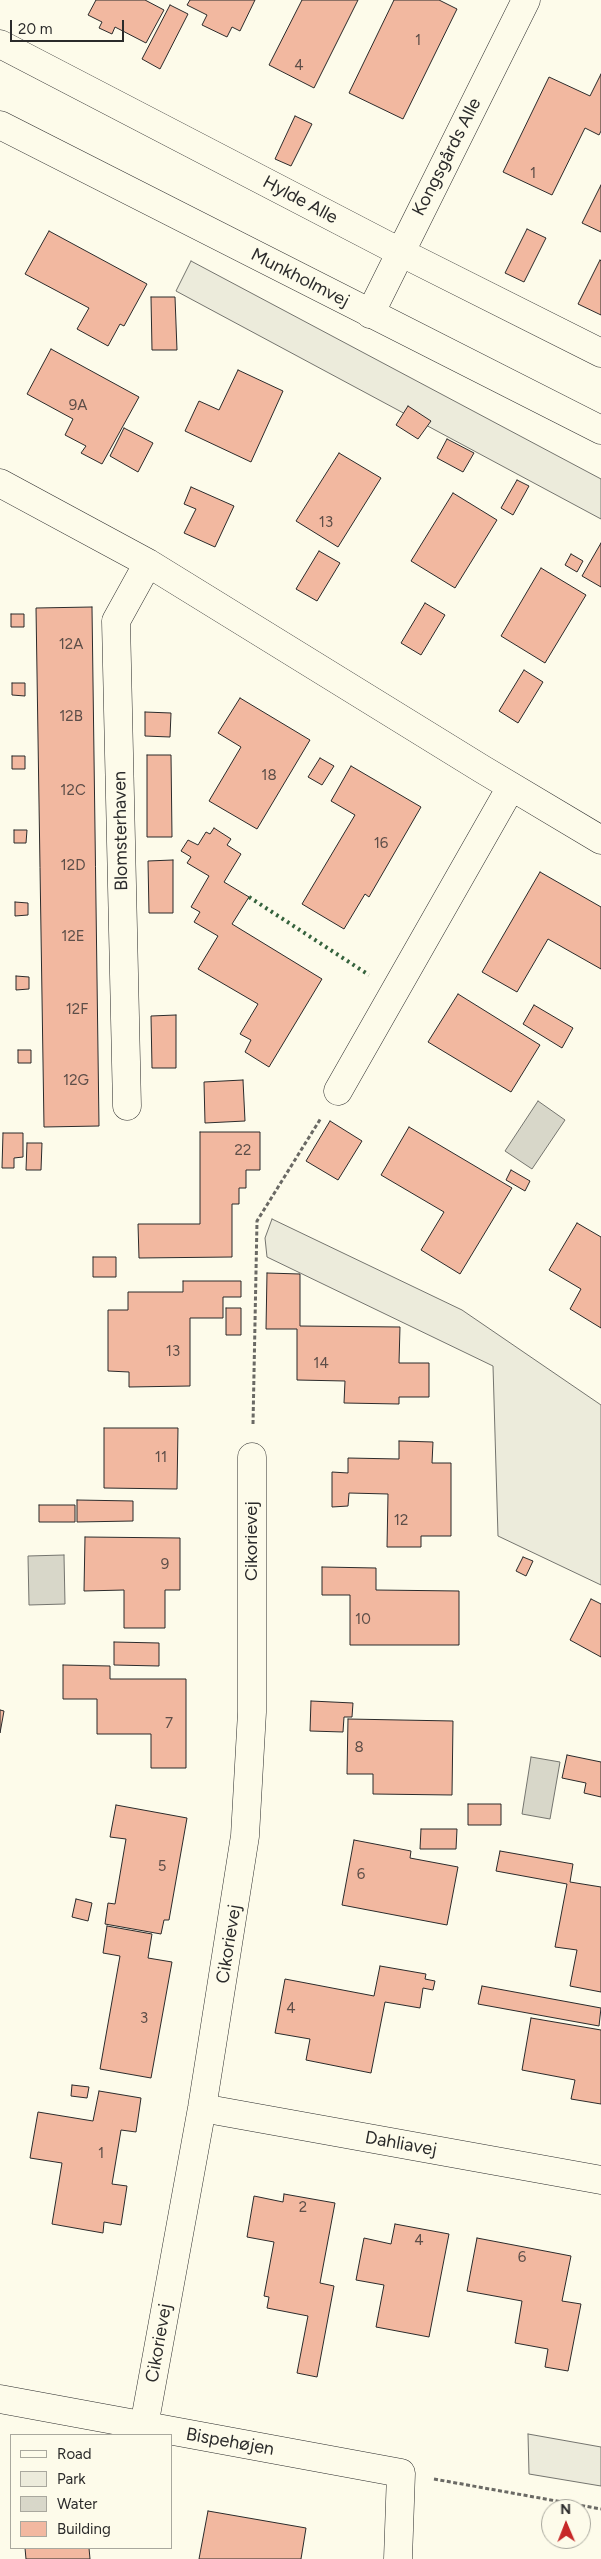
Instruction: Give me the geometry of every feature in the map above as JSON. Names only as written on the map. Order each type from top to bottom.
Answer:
[{"type":"street","name":"Kongsgårds Alle","points":[[370,314],[526,0]]},
{"type":"street","name":"Hylde Alle","points":[[0,44],[400,252],[601,353]]},
{"type":"street","name":"Munkholmvej","points":[[0,125],[601,430]]},
{"type":"street","points":[[0,483],[148,563],[511,787],[601,840]]},
{"type":"street","name":"Blomsterhaven","points":[[127,1106],[116,621],[148,563]]},
{"type":"street","points":[[338,1091],[511,787]]},
{"type":"street","name":"Cikorievej","points":[[144,2426],[202,2108],[245,1836],[252,1712],[252,1457]]},
{"type":"street","name":"Dahliavej","points":[[202,2108],[601,2180]]},
{"type":"street","name":"Bispehøjen","points":[[0,2399],[401,2473]]},
{"type":"street","points":[[398,2559],[401,2473]]},
{"type":"path","points":[[252,1457],[257,1221],[338,1091]]},
{"type":"path","points":[[401,2473],[601,2509]]},
{"type":"green space","points":[[191,261],[601,479],[601,519],[176,291]]},
{"type":"green space","points":[[272,1219],[462,1310],[601,1405],[601,1585],[498,1536],[493,1366],[267,1257],[265,1238]]},
{"type":"green space","points":[[528,2434],[601,2447],[601,2486],[529,2474]]},
{"type":"water","points":[[538,1101],[565,1120],[532,1169],[505,1151]]},
{"type":"water","points":[[64,1555],[65,1604],[29,1605],[28,1556]]},
{"type":"water","points":[[531,1757],[560,1762],[550,1819],[522,1814]]},
{"type":"building","points":[[96,0],[145,0],[164,10],[146,43],[115,27],[112,34],[99,28],[102,22],[88,15]]},
{"type":"building","points":[[190,0],[255,0],[240,31],[232,27],[227,37],[202,25],[207,15],[187,5]]},
{"type":"building","points":[[302,0],[358,0],[314,88],[269,65]]},
{"type":"building","points":[[394,0],[439,0],[457,9],[403,119],[349,93]]},
{"type":"building","points":[[170,5],[188,14],[160,69],[142,59]]},
{"type":"building","points":[[601,74],[601,131],[599,135],[585,128],[552,195],[503,172],[549,77],[590,96]]},
{"type":"building","points":[[295,116],[312,124],[291,166],[275,159]]},
{"type":"building","points":[[601,185],[601,232],[582,223]]},
{"type":"building","points":[[527,229],[546,238],[524,282],[505,273]]},
{"type":"building","points":[[49,231],[147,284],[124,326],[120,324],[108,346],[77,329],[89,308],[25,274]]},
{"type":"building","points":[[601,261],[601,315],[578,304]]},
{"type":"building","points":[[151,297],[175,297],[177,350],[152,350]]},
{"type":"building","points":[[51,349],[139,397],[102,464],[81,453],[86,446],[65,435],[73,419],[27,394]]},
{"type":"building","points":[[238,370],[283,391],[251,462],[185,431],[199,401],[219,410]]},
{"type":"building","points":[[408,406],[431,421],[418,439],[396,425]]},
{"type":"building","points":[[124,428],[153,443],[138,472],[110,456]]},
{"type":"building","points":[[447,439],[474,453],[463,472],[437,458]]},
{"type":"building","points":[[339,453],[381,478],[338,547],[296,521]]},
{"type":"building","points":[[517,480],[529,486],[513,515],[501,508]]},
{"type":"building","points":[[191,487],[234,506],[215,547],[184,533],[196,509],[184,504]]},
{"type":"building","points":[[453,493],[497,520],[455,588],[411,561]]},
{"type":"building","points":[[601,543],[601,587],[582,576]]},
{"type":"building","points":[[319,551],[340,563],[317,601],[296,589]]},
{"type":"building","points":[[571,554],[583,561],[577,572],[565,565]]},
{"type":"building","points":[[541,568],[586,595],[545,663],[501,636]]},
{"type":"building","points":[[425,603],[445,615],[421,655],[401,643]]},
{"type":"building","points":[[92,607],[99,1126],[44,1127],[36,608]]},
{"type":"building","points":[[11,614],[24,614],[24,627],[11,627]]},
{"type":"building","points":[[524,670],[543,682],[518,723],[499,711]]},
{"type":"building","points":[[12,683],[25,683],[25,696],[12,695]]},
{"type":"building","points":[[240,698],[310,740],[257,829],[209,801],[241,747],[218,733]]},
{"type":"building","points":[[145,712],[171,713],[170,737],[145,736]]},
{"type":"building","points":[[147,755],[171,755],[172,837],[147,837]]},
{"type":"building","points":[[12,756],[25,756],[25,769],[12,769]]},
{"type":"building","points":[[320,758],[334,766],[322,785],[308,777]]},
{"type":"building","points":[[351,766],[421,807],[369,897],[365,894],[344,929],[302,904],[355,815],[331,801]]},
{"type":"building","points":[[214,828],[231,839],[227,845],[241,854],[224,882],[249,897],[232,924],[322,979],[269,1067],[245,1052],[251,1040],[240,1034],[258,1004],[198,969],[218,936],[194,922],[200,912],[191,907],[209,876],[187,863],[191,857],[181,851],[188,840],[198,845],[206,832],[210,834]]},
{"type":"building","points":[[14,830],[27,830],[26,843],[14,843]]},
{"type":"building","points":[[173,860],[173,913],[149,913],[148,861]]},
{"type":"building","points":[[540,872],[601,907],[601,969],[548,939],[517,992],[482,972]]},
{"type":"building","points":[[15,902],[28,903],[28,915],[15,916]]},
{"type":"building","points":[[16,976],[29,977],[29,989],[16,990]]},
{"type":"building","points":[[458,994],[540,1045],[511,1092],[428,1042]]},
{"type":"building","points":[[534,1005],[573,1028],[562,1048],[523,1024]]},
{"type":"building","points":[[176,1015],[176,1068],[152,1068],[151,1016]]},
{"type":"building","points":[[18,1050],[31,1050],[31,1063],[18,1063]]},
{"type":"building","points":[[243,1080],[245,1121],[205,1123],[204,1082]]},
{"type":"building","points":[[330,1121],[362,1141],[338,1180],[306,1161]]},
{"type":"building","points":[[409,1127],[512,1188],[460,1274],[421,1250],[444,1212],[381,1175]]},
{"type":"building","points":[[200,1132],[260,1132],[260,1170],[246,1170],[246,1188],[239,1188],[239,1204],[232,1204],[232,1257],[139,1258],[138,1224],[200,1224]]},
{"type":"building","points":[[3,1133],[23,1133],[23,1157],[14,1158],[14,1168],[2,1168]]},
{"type":"building","points":[[27,1143],[42,1143],[41,1170],[26,1170]]},
{"type":"building","points":[[511,1170],[530,1181],[525,1191],[506,1180]]},
{"type":"building","points":[[577,1223],[601,1237],[601,1328],[570,1309],[581,1289],[549,1270]]},
{"type":"building","points":[[93,1257],[116,1257],[116,1277],[93,1277]]},
{"type":"building","points":[[267,1273],[300,1274],[300,1326],[400,1327],[399,1363],[429,1363],[429,1397],[399,1397],[399,1404],[344,1403],[345,1381],[297,1380],[297,1329],[266,1329]]},
{"type":"building","points":[[183,1281],[241,1281],[241,1297],[223,1297],[223,1318],[190,1318],[190,1386],[129,1387],[129,1372],[108,1371],[108,1310],[128,1310],[128,1292],[183,1292]]},
{"type":"building","points":[[226,1308],[241,1308],[241,1335],[226,1335]]},
{"type":"building","points":[[104,1428],[178,1428],[177,1489],[104,1488]]},
{"type":"building","points":[[399,1441],[433,1442],[432,1463],[451,1463],[451,1536],[421,1536],[421,1547],[387,1547],[388,1494],[349,1493],[348,1506],[332,1507],[332,1472],[348,1473],[348,1458],[399,1459]]},
{"type":"building","points":[[77,1500],[133,1501],[133,1521],[77,1522]]},
{"type":"building","points":[[39,1505],[75,1505],[75,1522],[39,1522]]},
{"type":"building","points":[[85,1537],[180,1538],[180,1590],[165,1590],[165,1628],[124,1628],[124,1590],[84,1591]]},
{"type":"building","points":[[523,1557],[533,1561],[526,1576],[516,1571]]},
{"type":"building","points":[[322,1567],[376,1568],[376,1590],[459,1591],[459,1645],[350,1645],[350,1595],[322,1595]]},
{"type":"building","points":[[591,1599],[601,1604],[601,1657],[570,1640]]},
{"type":"building","points":[[114,1642],[159,1643],[159,1666],[114,1665]]},
{"type":"building","points":[[63,1665],[110,1666],[110,1679],[186,1679],[186,1768],[151,1768],[151,1734],[97,1734],[97,1699],[63,1699]]},
{"type":"building","points":[[311,1701],[353,1703],[352,1717],[344,1717],[343,1732],[310,1731]]},
{"type":"building","points":[[0,1710],[4,1711],[0,1733]]},
{"type":"building","points":[[348,1719],[453,1721],[452,1795],[373,1794],[373,1774],[347,1774]]},
{"type":"building","points":[[567,1755],[601,1762],[601,1797],[584,1793],[586,1783],[562,1778]]},
{"type":"building","points":[[468,1804],[501,1804],[501,1825],[468,1825]]},
{"type":"building","points":[[116,1805],[187,1818],[169,1920],[164,1920],[161,1934],[105,1924],[108,1903],[115,1904],[126,1839],[110,1837]]},
{"type":"building","points":[[421,1829],[457,1829],[456,1849],[420,1849]]},
{"type":"building","points":[[354,1840],[411,1851],[410,1858],[458,1867],[447,1925],[342,1905]]},
{"type":"building","points":[[500,1851],[573,1864],[570,1882],[601,1887],[601,1992],[570,1986],[577,1950],[555,1947],[567,1884],[496,1871]]},
{"type":"building","points":[[76,1899],[92,1903],[88,1921],[72,1917]]},
{"type":"building","points":[[107,1926],[152,1934],[148,1958],[172,1962],[151,2078],[100,2069],[120,1956],[103,1953]]},
{"type":"building","points":[[380,1966],[426,1974],[425,1979],[435,1981],[433,1990],[423,1988],[420,2008],[385,2002],[371,2073],[306,2060],[310,2039],[275,2033],[285,1979],[374,1996]]},
{"type":"building","points":[[482,1986],[601,2008],[599,2026],[478,2004]]},
{"type":"building","points":[[531,2018],[601,2030],[601,2104],[571,2099],[575,2080],[522,2070]]},
{"type":"building","points":[[72,2085],[89,2087],[87,2098],[71,2096]]},
{"type":"building","points":[[99,2091],[141,2098],[136,2132],[121,2130],[112,2184],[127,2186],[121,2225],[104,2222],[103,2233],[52,2224],[62,2163],[30,2158],[38,2112],[93,2121]]},
{"type":"building","points":[[284,2194],[335,2203],[320,2283],[334,2286],[317,2377],[297,2373],[308,2316],[267,2308],[269,2297],[264,2296],[274,2242],[247,2237],[254,2196],[283,2202]]},
{"type":"building","points":[[395,2224],[449,2234],[429,2337],[376,2327],[384,2285],[356,2280],[364,2238],[391,2244]]},
{"type":"building","points":[[477,2238],[571,2256],[562,2301],[581,2304],[568,2371],[545,2367],[548,2349],[515,2343],[522,2301],[467,2291]]},
{"type":"building","points":[[208,2511],[306,2528],[301,2559],[199,2559]]},
{"type":"building","points":[[25,2549],[89,2549],[90,2559],[26,2559]]},
{"type":"hedge","points":[[249,897],[369,975]]}]
